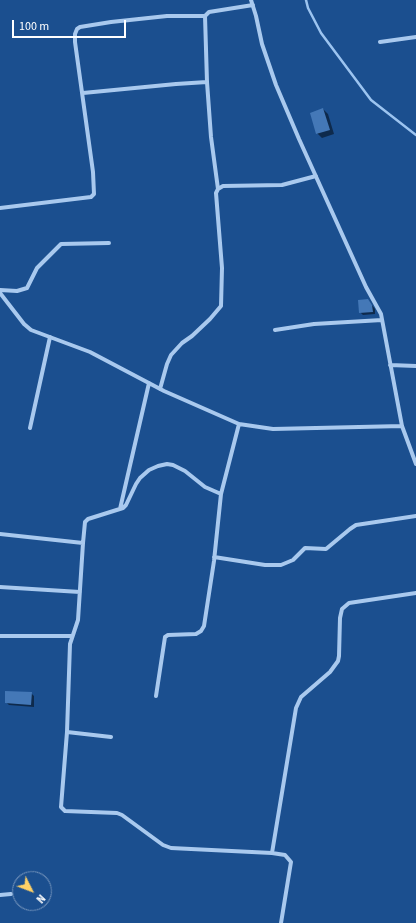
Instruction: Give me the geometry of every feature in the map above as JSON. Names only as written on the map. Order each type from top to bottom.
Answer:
[{"type":"street","points":[[251,0],[270,68],[316,176],[366,287],[379,309],[402,426],[416,464]]},
{"type":"street","points":[[0,208],[93,195],[93,172],[75,42],[75,34],[80,27],[167,16],[205,16],[209,12],[253,5]]},
{"type":"street","points":[[160,389],[171,355],[182,343],[210,319],[221,306],[222,268],[216,197],[218,190],[211,137],[207,82],[205,16]]},
{"type":"street","points":[[380,42],[416,37]]},
{"type":"street","points":[[83,93],[207,82]]},
{"type":"street","points":[[218,190],[223,186],[282,185],[316,176]]},
{"type":"street","points":[[0,290],[25,290],[36,268],[61,244],[109,243]]},
{"type":"street","points":[[0,293],[31,330],[90,352],[160,389],[239,424],[273,429],[402,426]]},
{"type":"street","points":[[274,330],[314,324],[382,320]]},
{"type":"street","points":[[30,428],[50,338]]},
{"type":"street","points":[[390,365],[416,366]]},
{"type":"street","points":[[120,509],[149,383]]},
{"type":"street","points":[[156,696],[165,637],[168,635],[196,634],[201,631],[204,626],[221,494],[239,424]]},
{"type":"street","points":[[221,494],[205,487],[185,471],[173,465],[167,464],[149,470],[140,478],[126,505],[120,509],[88,519],[85,522],[78,620],[70,644],[67,732],[61,807],[65,810],[117,813],[122,815],[163,845],[171,848],[285,855],[291,862],[281,923]]},
{"type":"street","points":[[214,557],[265,565],[281,565],[293,560],[305,548],[326,549],[350,529],[356,526],[416,516]]},
{"type":"street","points":[[0,534],[83,543]]},
{"type":"street","points":[[0,587],[80,592]]},
{"type":"street","points":[[272,853],[296,708],[300,697],[330,672],[338,661],[340,618],[342,609],[349,603],[416,593]]},
{"type":"street","points":[[0,636],[72,636]]},
{"type":"street","points":[[67,732],[111,738]]},
{"type":"street","points":[[0,895],[11,894]]},
{"type":"building","points":[[323,108],[330,130],[316,134],[310,113]]},
{"type":"building","points":[[368,299],[372,305],[373,312],[359,313],[358,300]]},
{"type":"building","points":[[5,691],[32,692],[31,705],[5,703]]},
{"type":"waterway","points":[[306,0],[308,8],[321,33],[371,100],[416,135]]}]
